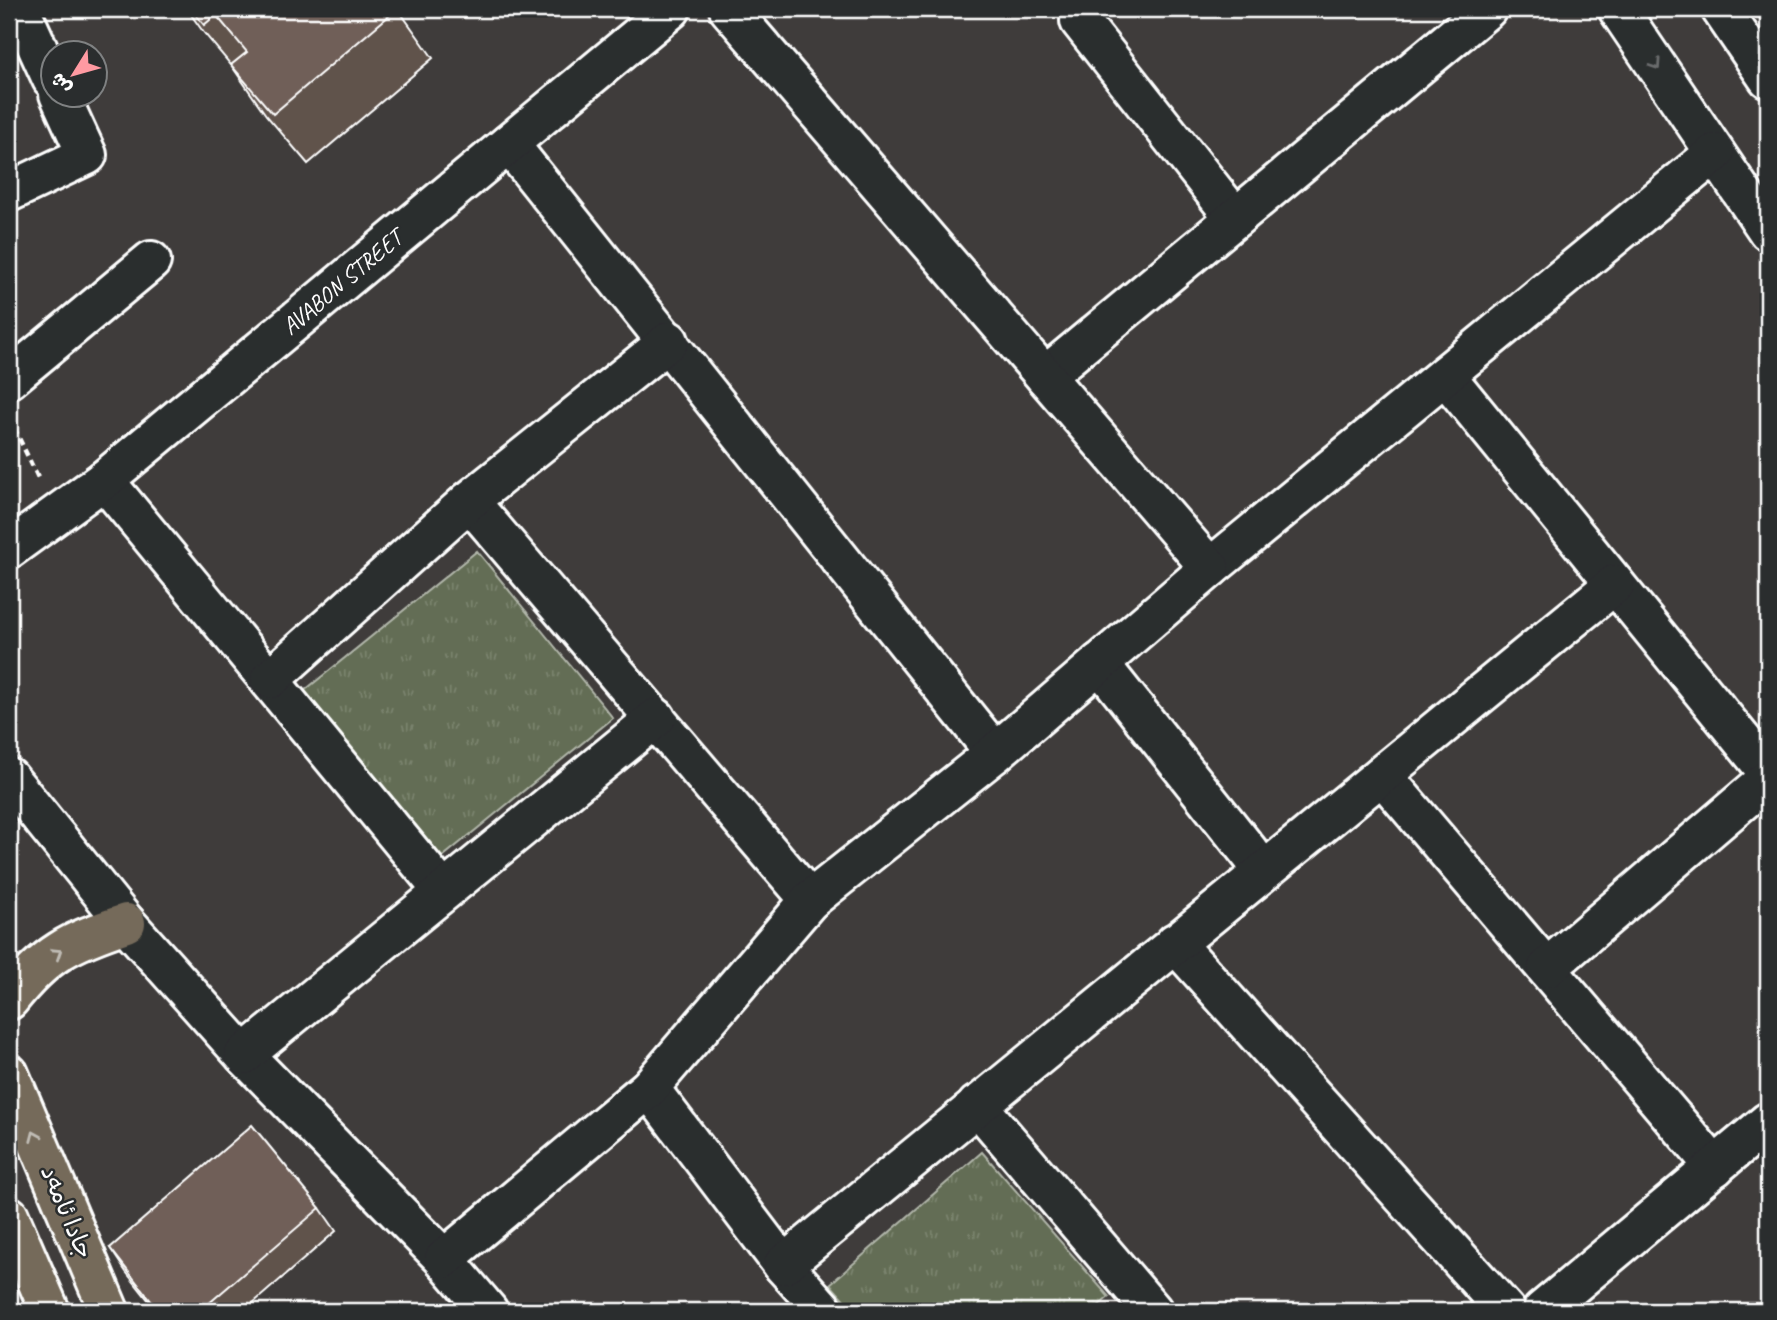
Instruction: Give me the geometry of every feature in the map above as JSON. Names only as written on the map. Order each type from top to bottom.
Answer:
[{"type":"main road","points":[[9,1000],[29,975],[56,952],[87,936],[126,923]]},
{"type":"main road","name":"جادا ئامەد","points":[[9,1074],[109,1311]]},
{"type":"main road","points":[[9,1216],[50,1311]]},
{"type":"street","points":[[20,9],[38,48]]},
{"type":"street","name":"AVABON STREET","points":[[9,549],[104,480],[671,9]]},
{"type":"street","points":[[729,9],[1210,568]]},
{"type":"street","points":[[1045,376],[1487,9]]},
{"type":"street","points":[[1618,9],[1768,231]]},
{"type":"street","points":[[1721,9],[1768,78]]},
{"type":"street","points":[[1081,13],[1235,218]]},
{"type":"street","points":[[9,192],[87,155],[65,108]]},
{"type":"street","points":[[509,144],[995,753]]},
{"type":"street","points":[[444,1259],[649,1088],[810,900],[995,753],[1210,568],[1715,153]]},
{"type":"street","points":[[9,379],[151,261]]},
{"type":"street","points":[[270,679],[469,501],[668,341]]},
{"type":"street","points":[[1445,375],[1768,772]]},
{"type":"street","points":[[104,480],[443,891]]},
{"type":"street","points":[[469,501],[810,900]]},
{"type":"street","points":[[783,1265],[1615,584]]},
{"type":"street","points":[[1099,663],[1264,871]]},
{"type":"street","points":[[244,1055],[656,718]]},
{"type":"street","points":[[1382,775],[1715,1167]]},
{"type":"street","points":[[9,778],[126,923],[244,1055],[444,1259],[488,1311]]},
{"type":"street","points":[[1546,968],[1768,779]]},
{"type":"street","points":[[1175,943],[1506,1311]]},
{"type":"street","points":[[649,1088],[783,1265],[824,1311]]},
{"type":"street","points":[[977,1105],[1133,1305]]},
{"type":"street","points":[[1542,1311],[1768,1122]]},
{"type":"path","points":[[9,417],[41,486]]},
{"type":"green space","points":[[477,551],[613,718],[440,859],[304,691]]},
{"type":"green space","points":[[982,1152],[1109,1297],[1092,1311],[854,1311],[830,1284]]},
{"type":"building","points":[[191,9],[397,9],[273,114],[231,65],[247,52],[216,15],[204,25]]},
{"type":"building","points":[[252,1125],[320,1208],[200,1311],[159,1311],[110,1248]]}]
